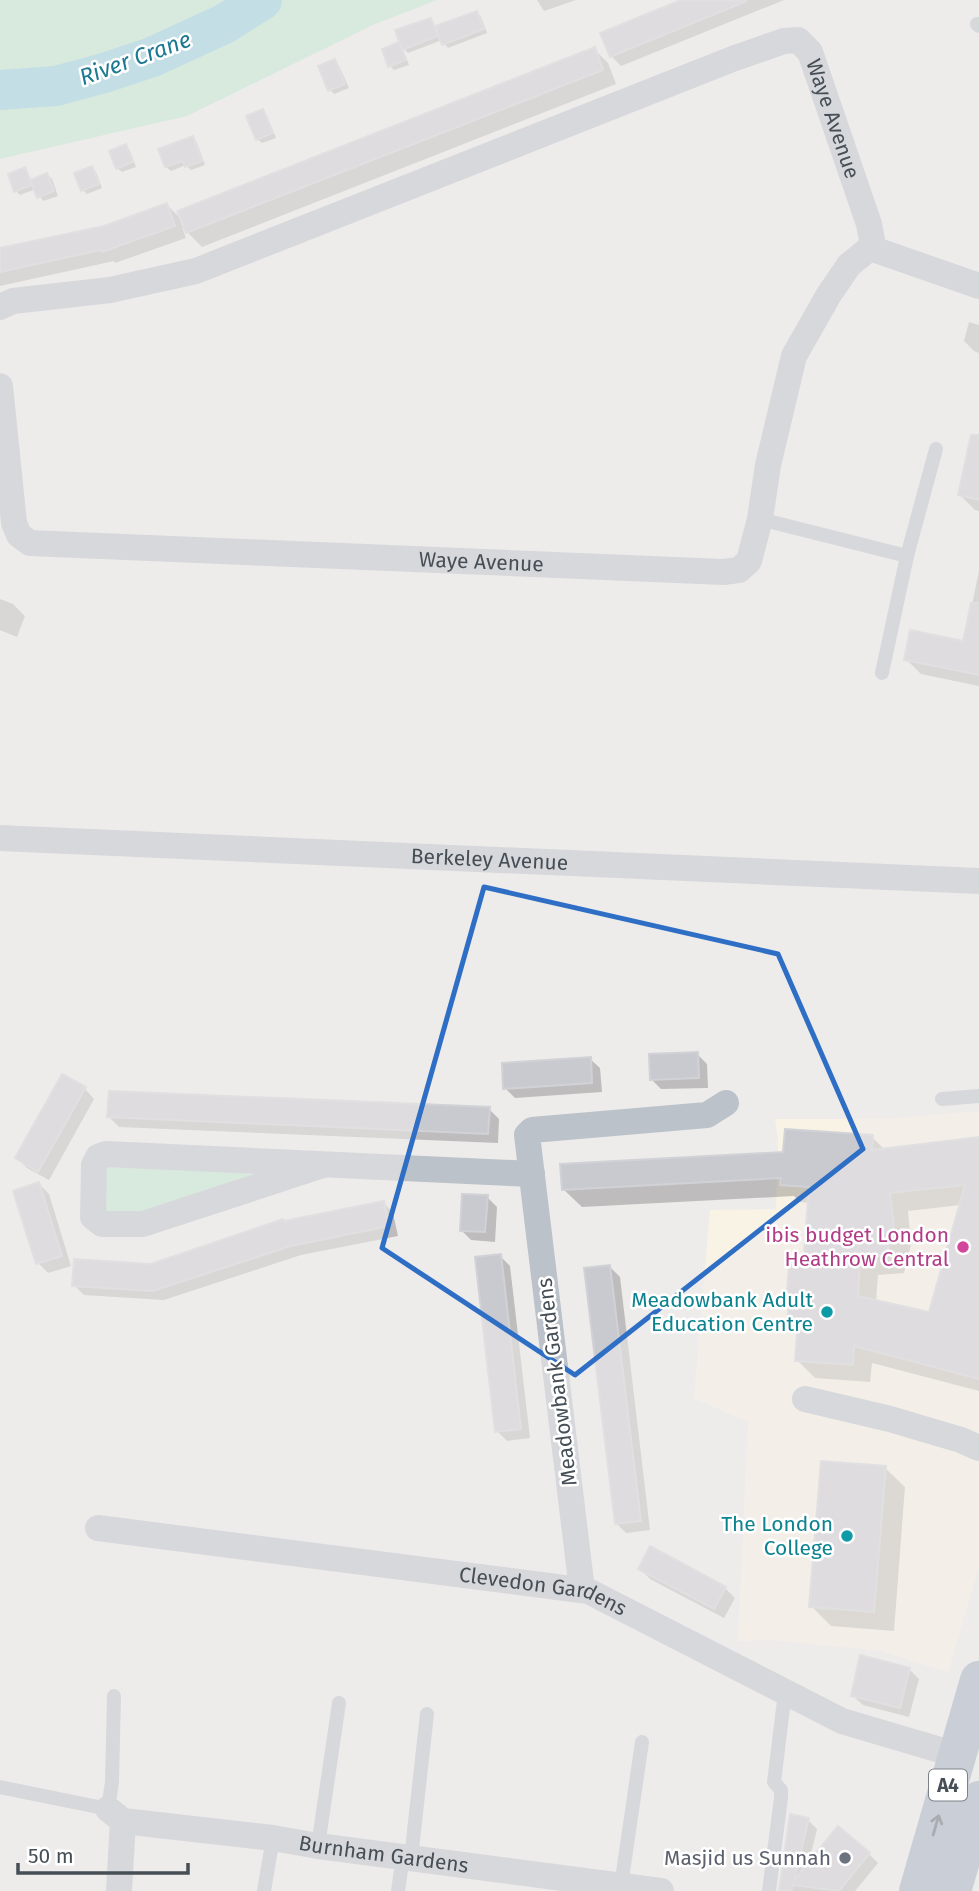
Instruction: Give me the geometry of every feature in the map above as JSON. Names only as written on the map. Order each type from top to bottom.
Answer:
[{"type":"highway","name":"A4","points":[[918,1891],[979,1680]]},
{"type":"highway","name":"A4","points":[[952,1891],[979,1800]]},
{"type":"street","name":"Waye Avenue","points":[[0,307],[13,302],[110,290],[196,271],[672,82],[784,41],[798,40],[810,52],[869,224],[872,240],[870,248],[849,265],[828,296],[794,356],[768,465],[760,519],[749,561],[739,570],[723,572],[30,542],[19,535],[13,523],[0,386]]},
{"type":"street","points":[[870,248],[979,286]]},
{"type":"street","name":"Berkeley Avenue","points":[[0,838],[979,881]]},
{"type":"street","name":"Meadowbank Gardens","points":[[582,1590],[527,1135],[531,1130],[707,1115],[726,1104]]},
{"type":"street","points":[[323,1165],[143,1224],[102,1224],[93,1217],[93,1165],[98,1157],[106,1154],[532,1174]]},
{"type":"street","points":[[804,1399],[890,1419],[979,1448]]},
{"type":"street","name":"Clevedon Gardens","points":[[98,1528],[588,1591],[842,1721],[957,1755]]},
{"type":"street","points":[[116,1815],[119,1891]]},
{"type":"street","name":"Burnham Gardens","points":[[116,1815],[318,1846],[661,1891]]},
{"type":"lane","points":[[882,674],[907,556],[936,449]]},
{"type":"lane","points":[[760,519],[907,556]]},
{"type":"lane","points":[[942,1099],[979,1096]]},
{"type":"lane","points":[[769,1891],[781,1798],[781,1790],[774,1783],[785,1692]]},
{"type":"lane","points":[[0,1787],[116,1815],[112,1782],[114,1696]]},
{"type":"lane","points":[[318,1846],[339,1703]]},
{"type":"lane","points":[[398,1891],[407,1857],[427,1714]]},
{"type":"lane","points":[[621,1886],[642,1742]]},
{"type":"lane","points":[[264,1891],[273,1838]]},
{"type":"highlighted area","points":[[484,887],[778,954],[863,1149],[575,1375],[382,1248]]},
{"type":"shaded area","points":[[979,1111],[979,1566],[948,1672],[880,1651],[772,1640],[738,1641],[748,1422],[694,1398],[710,1210],[776,1209],[778,1138],[775,1119],[884,1119]]},
{"type":"green space","points":[[0,0],[437,0],[373,25],[187,116],[0,159]]},
{"type":"green space","points":[[103,1165],[249,1171],[250,1178],[141,1215],[105,1214]]},
{"type":"building","points":[[681,0],[747,1],[610,57],[600,33]]},
{"type":"building","points":[[477,11],[484,29],[442,45],[435,26]]},
{"type":"building","points":[[431,18],[438,36],[402,50],[395,30]]},
{"type":"building","points":[[399,42],[406,60],[388,67],[382,49]]},
{"type":"building","points":[[595,47],[603,70],[186,233],[177,211]]},
{"type":"building","points":[[335,59],[345,84],[328,91],[318,66]]},
{"type":"building","points":[[263,109],[273,133],[256,140],[246,116]]},
{"type":"building","points":[[193,136],[202,161],[185,167],[183,161],[165,167],[158,149]]},
{"type":"building","points":[[126,144],[133,162],[116,169],[109,151]]},
{"type":"building","points":[[92,166],[99,184],[81,191],[74,173]]},
{"type":"building","points":[[25,167],[32,185],[14,192],[8,174]]},
{"type":"building","points":[[47,173],[54,191],[37,198],[30,180]]},
{"type":"building","points":[[167,203],[175,226],[102,252],[101,250],[0,272],[0,248],[104,226]]},
{"type":"building","points":[[971,435],[979,435],[979,500],[958,495]]},
{"type":"building","points":[[971,603],[979,603],[979,675],[904,660],[910,630],[963,641]]},
{"type":"building","points":[[698,1052],[699,1078],[650,1080],[649,1054]]},
{"type":"building","points":[[591,1057],[592,1083],[503,1089],[502,1063]]},
{"type":"building","points":[[62,1074],[86,1087],[38,1172],[15,1158]]},
{"type":"building","points":[[109,1091],[490,1107],[488,1134],[107,1117]]},
{"type":"building","points":[[785,1129],[873,1135],[872,1150],[979,1137],[979,1379],[854,1346],[853,1365],[795,1361],[798,1321],[787,1320],[789,1265],[803,1266],[809,1187],[780,1185],[781,1178],[562,1190],[560,1164],[783,1152]],"holes":[[[965,1185],[929,1312],[858,1296],[860,1258],[886,1255],[894,1226],[890,1193]]]},
{"type":"building","points":[[39,1182],[62,1256],[36,1264],[13,1191]]},
{"type":"building","points":[[462,1194],[488,1195],[485,1232],[460,1231]]},
{"type":"building","points":[[384,1201],[389,1226],[291,1246],[153,1291],[72,1286],[74,1259],[151,1264],[283,1219],[284,1221]]},
{"type":"building","points":[[501,1254],[521,1429],[495,1432],[475,1257]]},
{"type":"building","points":[[610,1265],[641,1521],[615,1524],[584,1268]]},
{"type":"building","name":"The London College","points":[[821,1461],[886,1466],[874,1612],[809,1607]]},
{"type":"building","points":[[650,1546],[726,1587],[714,1609],[638,1569]]},
{"type":"building","points":[[860,1655],[910,1668],[900,1708],[851,1696]]},
{"type":"building","points":[[790,1814],[809,1818],[794,1880],[838,1826],[870,1853],[839,1891],[793,1885],[791,1891],[779,1891]]},
{"type":"waterway","name":"River Crane","points":[[0,90],[56,86],[152,57],[224,24],[262,0]]},
{"type":"place","name":"ibis budget London Heathrow Central","points":[[963,1247]]},
{"type":"place","name":"Meadowbank Adult Education Centre","points":[[827,1312]]},
{"type":"place","name":"The London College","points":[[847,1536]]},
{"type":"place","name":"Masjid us Sunnah","points":[[845,1858]]}]
